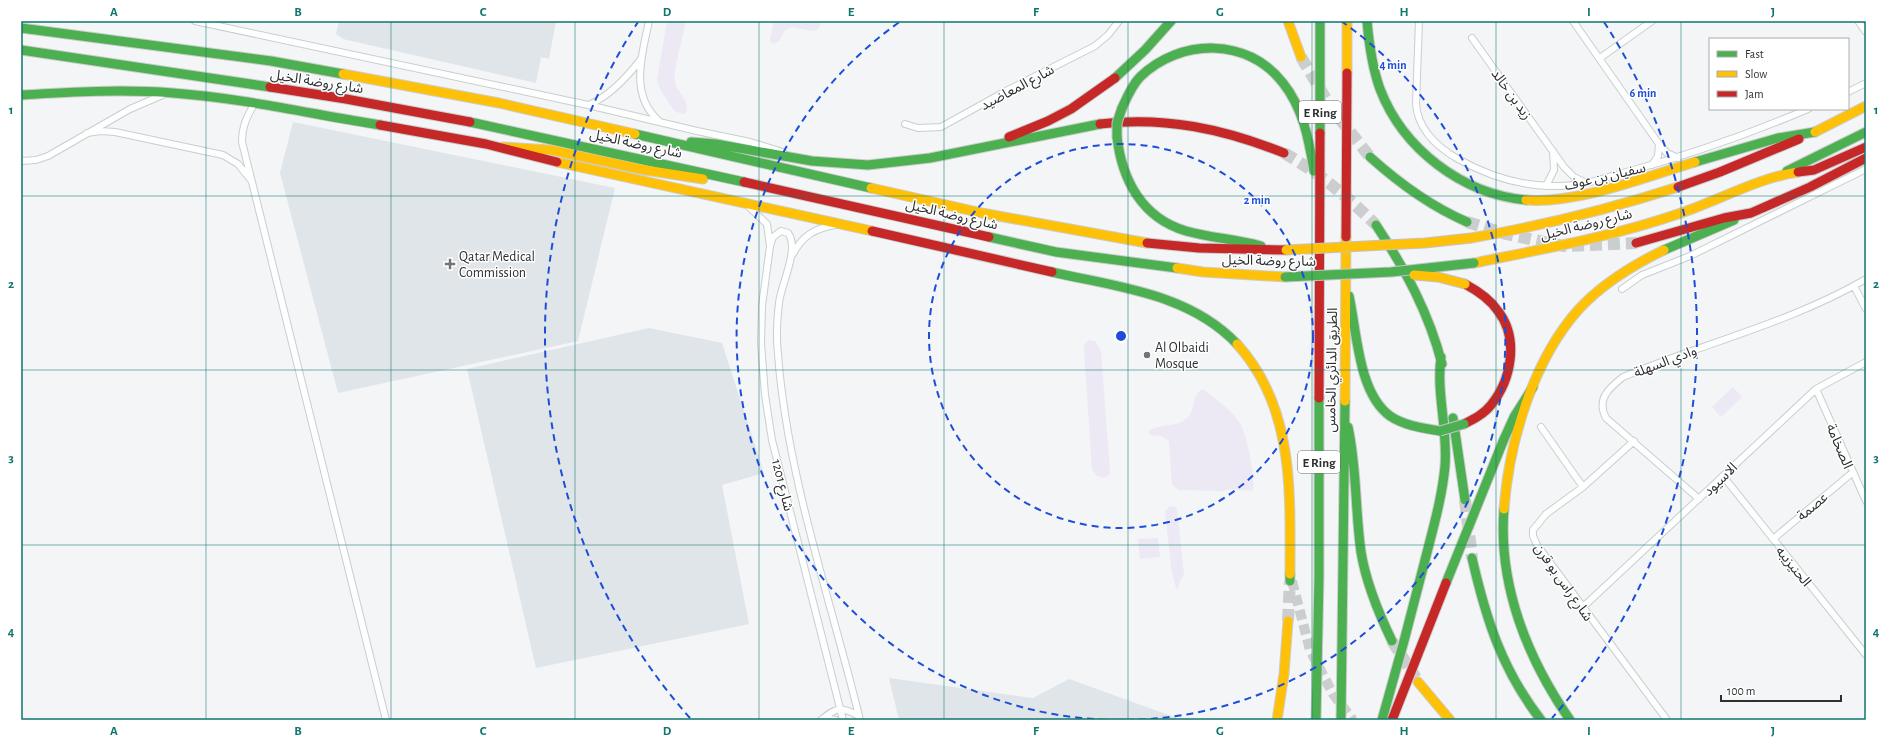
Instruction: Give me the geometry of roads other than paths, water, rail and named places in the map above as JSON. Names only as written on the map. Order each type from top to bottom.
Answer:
[{"type":"main road","points":[[988,147],[1054,119],[1086,100],[1113,81],[1129,67],[1171,21]]},
{"type":"main road","points":[[1288,21],[1301,57]]},
{"type":"main road","name":"الطريق الدائري الخامس","points":[[1316,720],[1319,577],[1320,21]]},
{"type":"main road","name":"الطريق الدائري الخامس","points":[[1340,720],[1346,284],[1347,21]]},
{"type":"main road","points":[[1367,21],[1370,54],[1376,77],[1385,102],[1406,133],[1435,164],[1456,178],[1470,186],[1503,196],[1539,201],[1556,200],[1588,194],[1778,138],[1815,132]]},
{"type":"main road","name":"شارع روضة الخيل","points":[[21,27],[38,31],[271,61],[499,103],[982,214],[1135,242],[1199,248],[1286,250],[1425,243],[1522,230],[1636,200],[1729,169],[1815,132],[1866,106]]},
{"type":"main road","points":[[1274,250],[1240,239],[1186,231],[1154,215],[1141,203],[1130,189],[1123,173],[1118,155],[1118,123],[1122,108],[1129,92],[1140,78],[1153,66],[1173,54],[1202,47],[1220,47],[1254,57],[1268,67],[1282,81],[1299,110],[1310,150],[1319,204]]},
{"type":"main road","name":"شارع روضة الخيل","points":[[21,50],[266,86],[413,111],[505,129],[734,179],[1056,252],[1203,272],[1285,277],[1391,272],[1474,263],[1584,241],[1678,214],[1780,175],[1866,132]]},
{"type":"main road","points":[[21,95],[127,90],[168,93],[255,103],[503,147],[580,168],[844,224],[1057,273],[1143,291],[1179,304],[1213,324],[1231,338],[1254,366],[1269,389],[1281,426],[1289,469],[1291,579]]},
{"type":"main road","points":[[674,144],[710,143],[802,158],[866,165],[899,163],[956,154],[1093,126],[1136,121],[1156,121],[1196,125],[1219,130],[1260,143],[1284,153]]},
{"type":"main road","points":[[503,147],[551,150],[680,177],[734,179]]},
{"type":"main road","points":[[1780,175],[1814,170],[1866,147]]},
{"type":"main road","points":[[1370,157],[1419,198],[1445,213],[1467,222]]},
{"type":"main road","points":[[1570,720],[1544,681],[1530,654],[1514,605],[1504,548],[1504,505],[1509,462],[1533,387],[1548,353],[1562,329],[1581,307],[1603,287],[1646,258],[1810,187],[1866,158]]},
{"type":"main road","points":[[1636,243],[1724,218],[1750,213]]},
{"type":"main road","points":[[1376,225],[1398,257],[1417,292],[1432,328],[1441,358],[1458,448],[1465,500]]},
{"type":"main road","points":[[1346,284],[1355,315],[1362,372],[1372,396],[1390,415],[1413,427],[1440,431],[1464,424],[1480,415],[1492,404],[1501,392],[1508,377],[1511,362],[1511,346],[1508,330],[1502,316],[1492,303],[1480,292],[1465,284],[1438,277],[1391,272]]},
{"type":"main road","points":[[1382,720],[1399,662],[1440,500],[1445,466],[1446,432],[1439,373],[1441,358]]},
{"type":"main road","points":[[1392,720],[1504,439],[1514,417],[1533,387]]},
{"type":"main road","points":[[1344,409],[1353,448],[1361,551],[1368,584],[1381,618],[1392,641]]},
{"type":"main road","points":[[1472,558],[1483,609],[1499,654],[1522,695],[1541,720]]},
{"type":"main road","points":[[1277,720],[1284,674],[1288,620]]},
{"type":"main road","points":[[1418,682],[1450,720]]},
{"type":"street","name":"شارع روضة الخيل","points":[[195,21],[588,105],[750,142],[802,158]]},
{"type":"street","points":[[649,21],[641,59],[640,81],[642,97],[652,114],[661,122]]},
{"type":"street","name":"شارع المعاضيد","points":[[905,124],[918,128],[941,127],[1006,90],[1095,46],[1108,35],[1119,21]]},
{"type":"street","name":"سفيان بن عوف","points":[[1418,21],[1416,104],[1417,114],[1424,130],[1448,153],[1482,171],[1516,182],[1546,186],[1586,183],[1678,158],[1715,146],[1805,110]]},
{"type":"street","points":[[1573,21],[1659,144],[1667,153],[1678,158]]},
{"type":"street","points":[[1600,58],[1652,21]]},
{"type":"street","points":[[1858,21],[1866,32]]},
{"type":"street","name":"زيد بن خالد","points":[[1472,38],[1568,172],[1586,183]]},
{"type":"street","points":[[588,105],[606,95],[630,74],[641,59]]},
{"type":"street","points":[[1849,92],[1866,83]]},
{"type":"street","points":[[21,161],[44,158],[130,109],[168,93]]},
{"type":"street","points":[[255,103],[246,116],[242,130],[242,142],[386,720]]},
{"type":"street","points":[[87,133],[101,131],[115,132],[223,155],[238,164],[252,182]]},
{"type":"street","points":[[1652,165],[1658,156],[1659,144]]},
{"type":"street","name":"زيد بن خالد","points":[[1546,186],[1554,170],[1552,150]]},
{"type":"street","points":[[1622,289],[1642,275],[1690,256],[1866,169]]},
{"type":"street","name":"شارع 1201","points":[[745,203],[767,224],[770,246]]},
{"type":"street","name":"شارع 1201","points":[[790,260],[798,246],[811,232],[827,226],[844,224]]},
{"type":"street","name":"شارع 1201","points":[[843,720],[772,440],[765,396],[761,343],[762,306],[770,246],[773,237],[778,232],[785,231],[788,233],[792,241],[790,260],[782,289],[777,319],[780,391],[792,456],[859,718]]},
{"type":"street","name":"وادي السهلة","points":[[1699,499],[1606,418],[1602,406],[1603,398],[1607,391],[1623,377],[1743,332],[1770,324],[1854,286],[1866,279]]},
{"type":"street","points":[[1854,286],[1866,309]]},
{"type":"street","name":"الاسيود","points":[[1582,608],[1816,389],[1866,362]]},
{"type":"street","name":"الصخامة","points":[[1816,389],[1866,502]]},
{"type":"street","points":[[1541,427],[1583,487]]},
{"type":"street","name":"شارع راس بو قرن","points":[[1634,441],[1583,487],[1546,514],[1533,530],[1533,536],[1537,545],[1582,608],[1667,720]]},
{"type":"street","name":"عصمة","points":[[1773,539],[1852,473]]},
{"type":"street","name":"الحنيزيبه","points":[[1723,476],[1866,655]]},
{"type":"street","points":[[822,720],[839,708],[845,709],[859,718]]},
{"type":"street","points":[[822,720],[829,718],[836,720]]},
{"type":"tunnel","points":[[1301,57],[1332,109],[1370,157]]},
{"type":"tunnel","points":[[1284,153],[1333,186],[1376,225]]},
{"type":"tunnel","points":[[1467,222],[1506,234],[1563,246],[1636,243]]},
{"type":"tunnel","points":[[1465,500],[1472,558]]},
{"type":"tunnel","points":[[1288,621],[1290,581]]},
{"type":"tunnel","points":[[1292,581],[1310,650],[1333,694],[1353,720]]},
{"type":"tunnel","points":[[1392,641],[1416,678]]},
{"type":"place","name":"Qatar Medical Commission","points":[[450,264]]},
{"type":"place","name":"Al Olbaidi Mosque","points":[[1147,355]]}]
